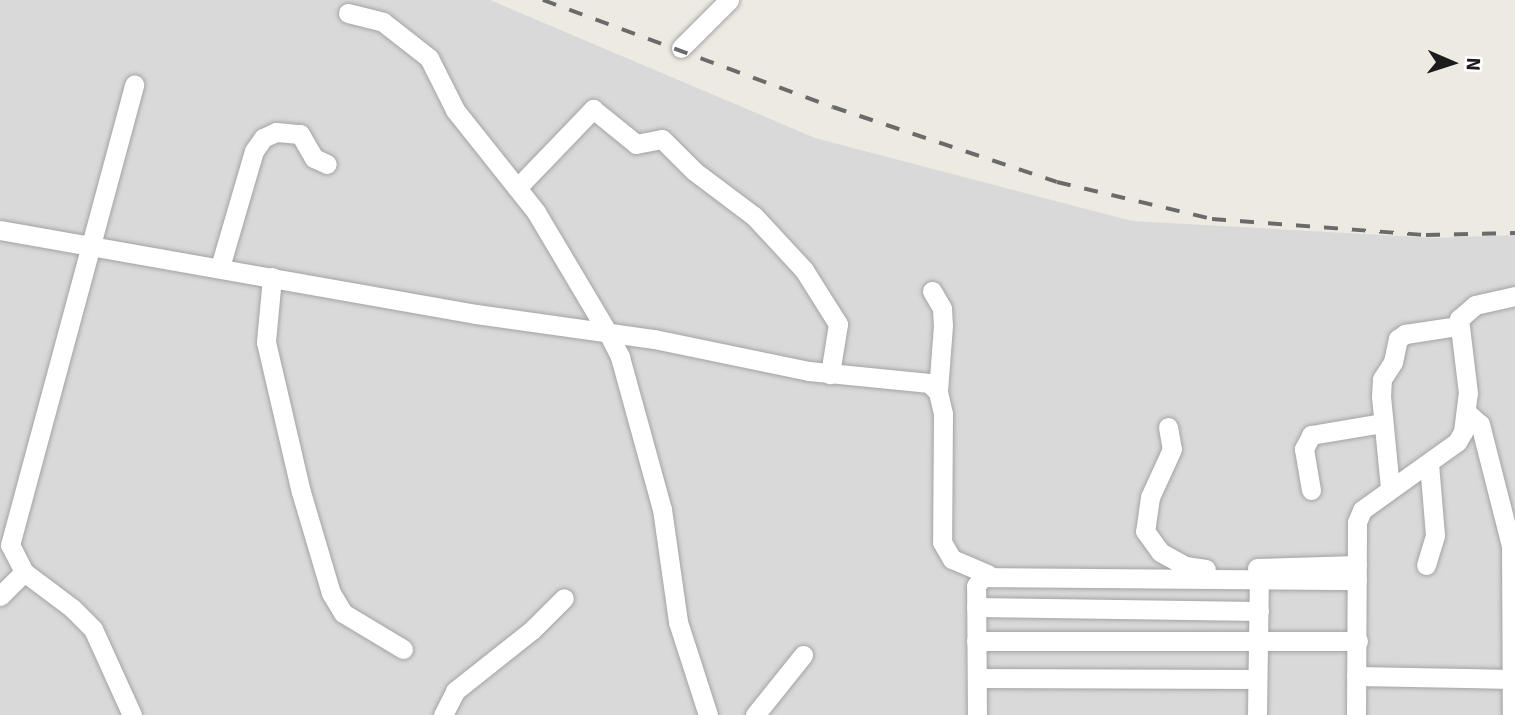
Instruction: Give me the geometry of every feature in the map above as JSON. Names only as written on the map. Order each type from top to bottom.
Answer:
[{"type":"street","points":[[681,48],[729,0]]},
{"type":"street","points":[[348,13],[383,22],[429,58],[455,110],[517,188],[609,335],[620,357],[659,498],[678,622],[708,715]]},
{"type":"street","points":[[132,715],[93,629],[72,608],[24,572],[11,555],[10,534],[93,248],[116,140],[134,84]]},
{"type":"street","points":[[517,188],[593,108],[636,144],[662,139],[694,171],[754,216],[804,270],[838,324],[830,374]]},
{"type":"street","points":[[220,267],[254,151],[262,138],[276,132],[299,134],[314,158],[327,164]]},
{"type":"street","points":[[0,230],[830,374],[921,381],[938,392]]},
{"type":"street","points":[[271,277],[266,341],[301,492],[331,593],[343,613],[403,649]]},
{"type":"street","points":[[932,291],[942,307],[938,392],[943,424],[942,542],[952,559],[988,575],[1259,580],[1357,573]]},
{"type":"street","points":[[1356,715],[1357,573],[1362,510],[1457,442],[1466,412],[1467,377],[1459,319],[1475,305],[1515,296]]},
{"type":"street","points":[[1390,488],[1383,423],[1382,379],[1393,362],[1398,339],[1405,334],[1458,326]]},
{"type":"street","points":[[1466,412],[1480,424],[1511,546],[1512,715]]},
{"type":"street","points":[[1311,490],[1304,449],[1311,435],[1383,423]]},
{"type":"street","points":[[1168,427],[1172,449],[1150,497],[1144,522],[1148,538],[1160,552],[1185,566],[1204,569],[1357,573]]},
{"type":"street","points":[[1426,565],[1436,535],[1429,464]]},
{"type":"street","points":[[0,596],[24,572]]},
{"type":"street","points":[[977,715],[978,580],[988,575]]},
{"type":"street","points":[[1257,715],[1259,580]]},
{"type":"street","points":[[443,715],[461,685],[532,630],[564,598]]},
{"type":"street","points":[[976,607],[1259,611]]},
{"type":"street","points":[[976,641],[1358,641]]},
{"type":"street","points":[[755,715],[803,655]]},
{"type":"street","points":[[1356,676],[1513,679]]},
{"type":"street","points":[[977,678],[1257,679]]},
{"type":"shaded area","points":[[0,0],[490,0],[815,138],[1132,221],[1435,238],[1515,235],[1515,715],[0,715]]},
{"type":"railway","points":[[543,0],[833,107],[1057,182],[1212,219],[1426,235],[1515,233]]}]
